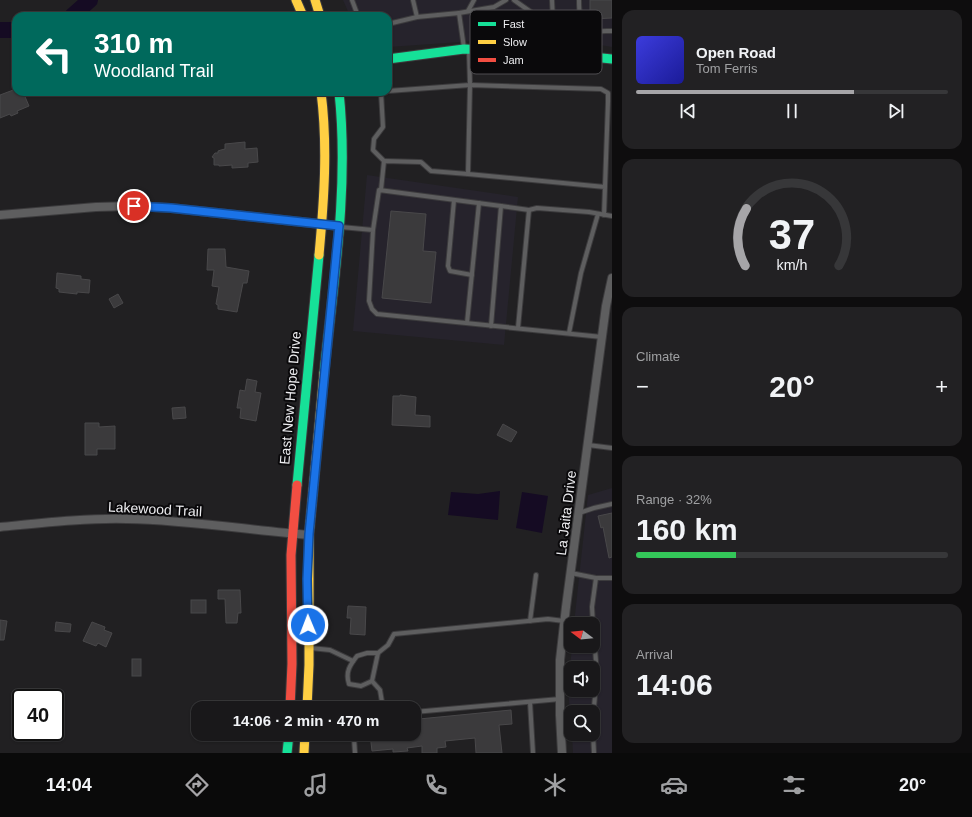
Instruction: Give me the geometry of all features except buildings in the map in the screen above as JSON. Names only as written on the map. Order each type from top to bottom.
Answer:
[{"type":"street","points":[[296,0],[301,12]]},
{"type":"street","points":[[315,0],[319,12]]},
{"type":"street","points":[[392,58],[470,49]]},
{"type":"street","points":[[602,58],[612,59]]},
{"type":"street","name":"East New Hope Drive","points":[[290,701],[292,665],[290,567],[292,533],[327,160],[322,96]]},
{"type":"street","points":[[307,701],[307,579],[309,534],[339,226],[343,163],[340,96]]},
{"type":"street","points":[[0,215],[96,207],[141,206],[339,226]]},
{"type":"street","name":"La Jaita Drive","points":[[565,617],[606,306],[612,278]]},
{"type":"street","name":"Lakewood Trail","points":[[0,527],[87,520],[126,519],[166,521],[309,534]]},
{"type":"street","name":"La Jaita Drive","points":[[562,753],[560,660],[564,621]]},
{"type":"street","points":[[287,753],[288,741]]},
{"type":"street","points":[[304,753],[305,741]]},
{"type":"lane","points":[[352,0],[356,12]]},
{"type":"lane","points":[[413,0],[417,17]]},
{"type":"lane","points":[[392,23],[417,17],[468,11],[474,0]]},
{"type":"lane","points":[[474,10],[494,7],[506,0]]},
{"type":"lane","points":[[514,0],[528,10]]},
{"type":"lane","points":[[552,0],[552,10]]},
{"type":"lane","points":[[579,0],[579,10]]},
{"type":"lane","points":[[459,13],[466,49],[470,85],[468,174]]},
{"type":"lane","points":[[602,31],[612,31]]},
{"type":"lane","points":[[392,91],[470,85],[601,89],[608,93],[604,215]]},
{"type":"lane","points":[[381,96],[383,127],[374,139],[373,150],[384,161],[421,162],[431,171],[605,187]]},
{"type":"lane","points":[[384,161],[381,190],[379,190],[373,230],[369,301],[372,309],[377,314],[602,336]]},
{"type":"lane","points":[[381,190],[529,210],[537,208],[612,216]]},
{"type":"lane","points":[[454,200],[448,266],[450,271],[472,275]]},
{"type":"lane","points":[[467,323],[479,203]]},
{"type":"lane","points":[[491,326],[501,206]]},
{"type":"lane","points":[[518,328],[529,210]]},
{"type":"lane","points":[[569,333],[581,273],[598,214]]},
{"type":"lane","points":[[339,226],[373,230]]},
{"type":"lane","points":[[588,445],[612,448]]},
{"type":"lane","points":[[579,513],[612,504]]},
{"type":"lane","points":[[571,574],[596,578],[612,578]]},
{"type":"lane","points":[[530,621],[536,575]]},
{"type":"lane","points":[[593,617],[592,607],[596,578]]},
{"type":"lane","points":[[372,681],[361,686],[349,684],[347,677],[350,665],[357,656],[367,653],[378,653],[388,645],[394,634],[530,621],[564,621]]},
{"type":"lane","points":[[308,648],[330,650],[353,661]]},
{"type":"lane","points":[[372,681],[378,653]]},
{"type":"lane","points":[[594,705],[597,674],[595,653]]},
{"type":"lane","points":[[372,681],[380,690],[382,701]]},
{"type":"lane","points":[[421,711],[560,699]]},
{"type":"lane","points":[[530,702],[533,753]]},
{"type":"lane","points":[[355,741],[355,753]]},
{"type":"lane","points":[[593,741],[594,753]]},
{"type":"shaded area","points":[[343,0],[612,0],[612,47],[602,45],[602,10],[470,10],[470,41],[392,47],[392,12],[348,12]]},
{"type":"shaded area","points":[[367,175],[518,197],[504,345],[353,331]]},
{"type":"shaded area","points":[[612,488],[612,753],[573,753],[572,741],[600,741],[600,705],[569,705],[569,697],[600,697],[600,661],[571,661],[571,653],[600,653],[600,617],[575,617],[588,495]]},
{"type":"shaded area","points":[[500,491],[498,520],[448,515],[451,492],[478,494]]},
{"type":"shaded area","points":[[522,492],[548,496],[542,533],[516,528]]},
{"type":"waterway","points":[[76,12],[90,0]]},
{"type":"waterway","points":[[0,30],[12,30]]},
{"type":"traffic: fast","points":[[392,58],[470,49]]},
{"type":"traffic: fast","points":[[602,58],[612,59]]},
{"type":"traffic: fast","points":[[324,373],[336,268],[341,197],[342,127],[339,96]]},
{"type":"traffic: fast","points":[[297,485],[319,255]]},
{"type":"traffic: fast","points":[[287,753],[288,741]]},
{"type":"traffic: slow","points":[[296,0],[301,12]]},
{"type":"traffic: slow","points":[[315,0],[319,12]]},
{"type":"traffic: slow","points":[[319,255],[324,194],[325,153],[321,96]]},
{"type":"traffic: slow","points":[[307,701],[309,665],[309,535],[324,373]]},
{"type":"traffic: slow","points":[[304,753],[305,741]]},
{"type":"traffic: jam","points":[[290,701],[292,664],[291,555],[297,485]]},
{"type":"route","points":[[134,206],[171,208],[339,226],[309,534],[307,579],[308,625]]}]
